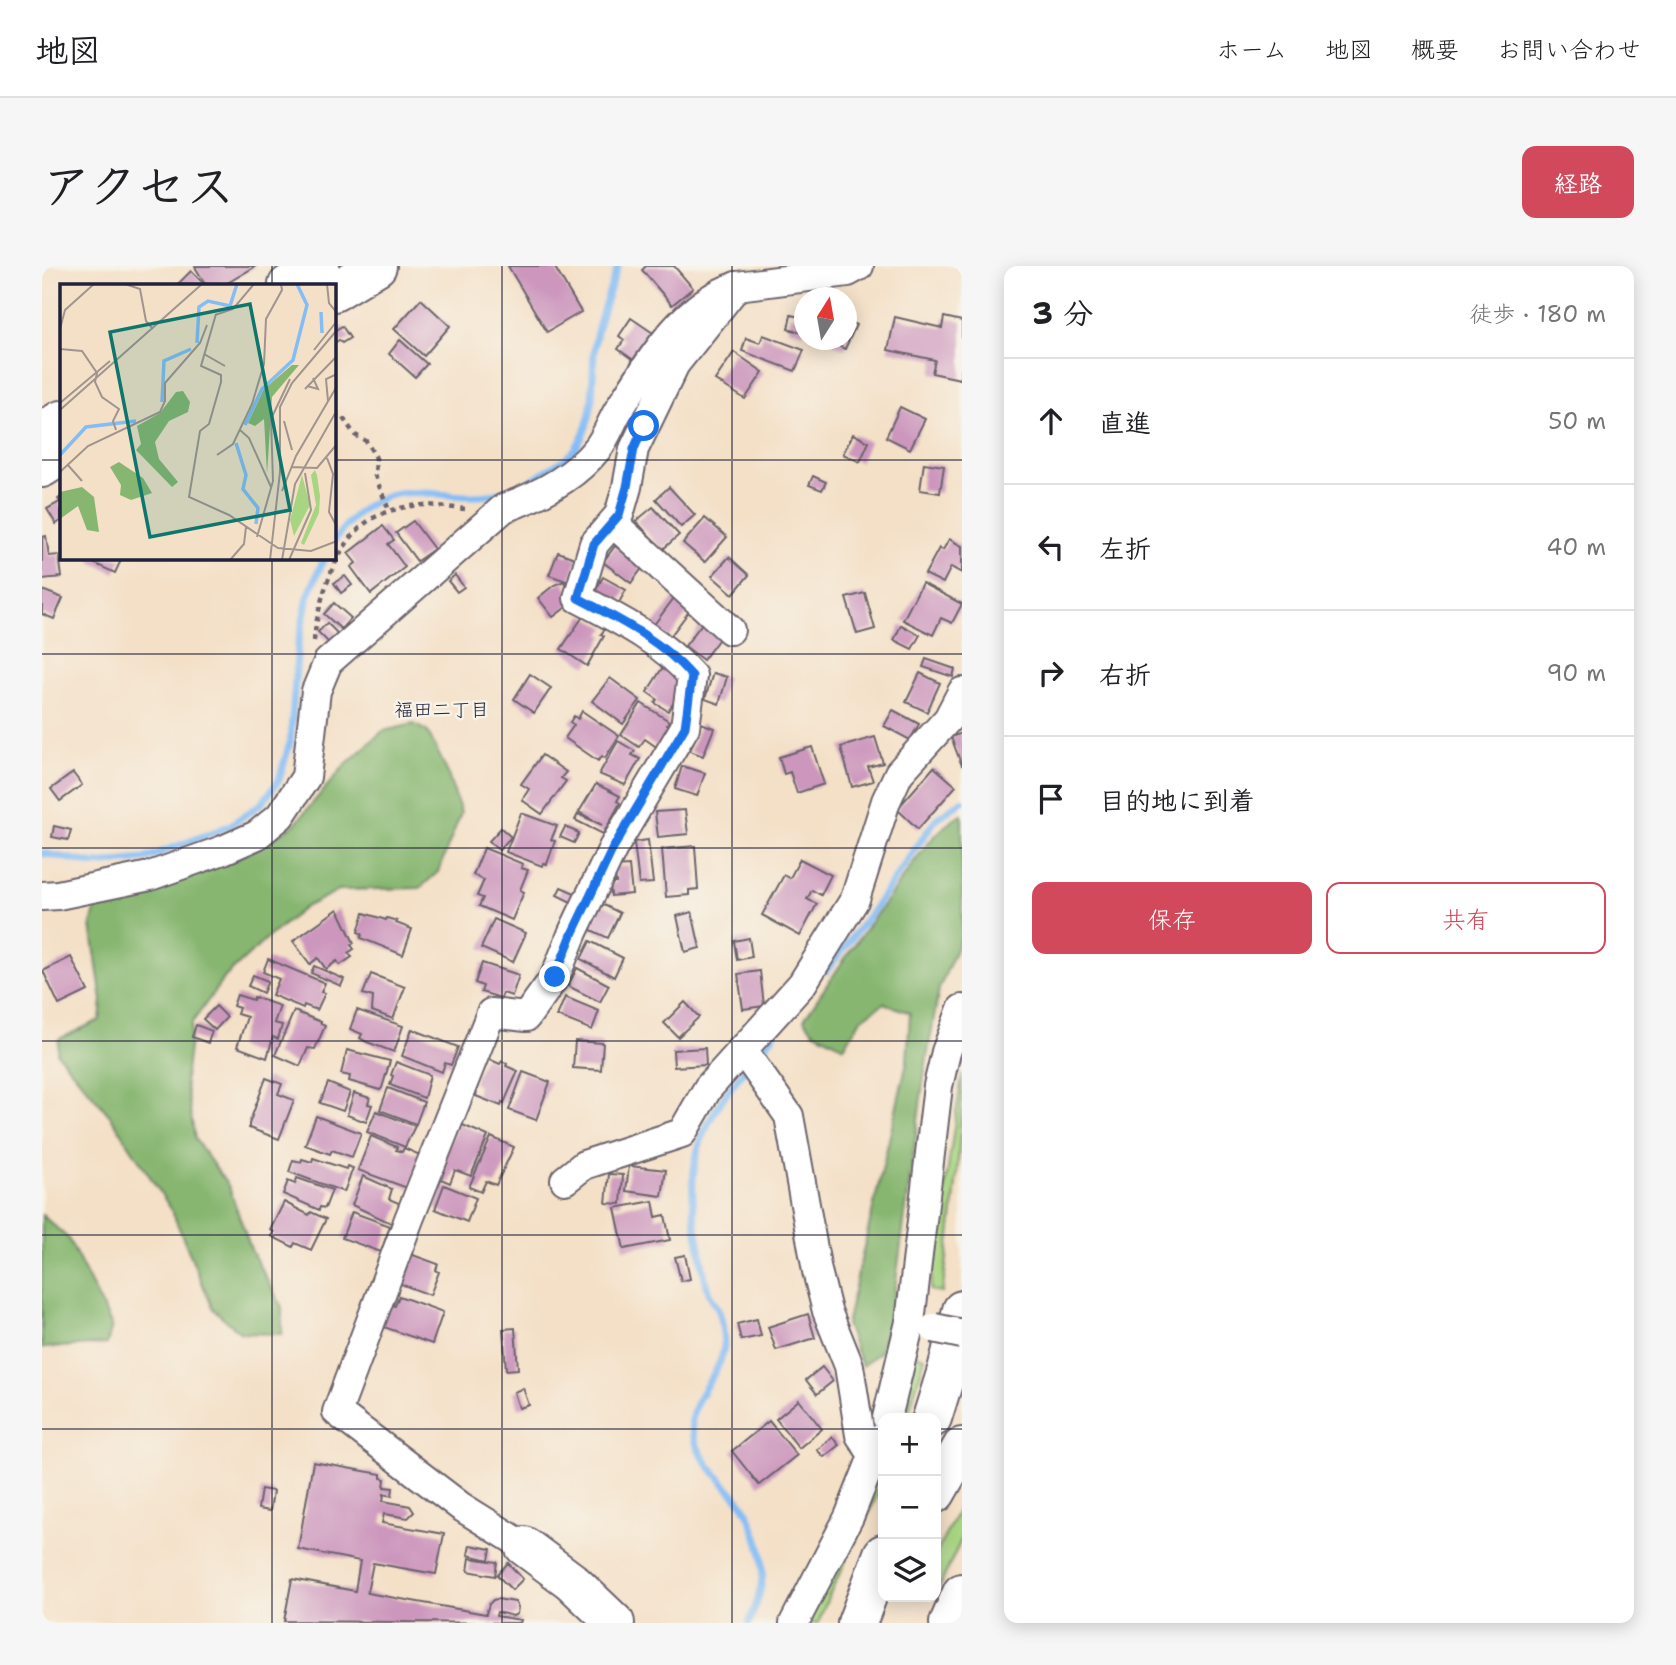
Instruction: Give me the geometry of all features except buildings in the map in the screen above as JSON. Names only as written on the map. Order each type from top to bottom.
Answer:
[{"type":"main road","points":[[307,279],[377,266]]},
{"type":"main road","points":[[42,432],[60,421]]},
{"type":"main road","points":[[42,468],[60,457]]},
{"type":"main road","points":[[934,1413],[947,1370],[935,1320]]},
{"type":"main road","points":[[941,1484],[962,1447]]},
{"type":"main road","points":[[524,1546],[571,1581],[615,1623]]},
{"type":"main road","points":[[857,1623],[878,1567]]},
{"type":"main road","points":[[949,1623],[962,1593]]},
{"type":"main road","points":[[874,1623],[884,1602]]},
{"type":"street","points":[[42,896],[150,876],[257,835],[280,816],[306,777],[316,691],[328,662],[504,508],[537,497],[563,480],[597,449],[617,413],[662,345],[695,309],[720,292],[737,286],[848,272],[859,266]]},
{"type":"street","points":[[524,1546],[460,1506],[337,1412],[409,1219],[491,1013],[526,1017],[555,977],[613,848],[685,727],[692,676],[675,656],[630,625],[578,598],[594,544],[619,515],[634,449],[675,364],[737,286]]},
{"type":"street","points":[[613,523],[730,630]]},
{"type":"street","points":[[565,1180],[584,1165],[682,1133],[708,1088],[802,984],[855,899],[886,801],[899,772],[948,719],[962,692]]},
{"type":"street","points":[[889,1413],[935,1320],[938,1086],[946,1052],[962,1009]]},
{"type":"street","points":[[743,1049],[789,1116],[817,1271],[827,1311],[849,1366],[860,1435],[878,1443]]},
{"type":"street","points":[[935,1320],[962,1334]]},
{"type":"street","points":[[794,1623],[849,1517],[878,1445]]},
{"type":"path","points":[[336,415],[343,418],[355,435],[366,441],[376,458],[375,475],[388,508]]},
{"type":"path","points":[[316,691],[313,653],[321,596],[355,532],[388,508],[415,505],[504,508]]},
{"type":"green space","points":[[414,724],[428,732],[446,769],[461,813],[438,872],[420,888],[339,890],[305,907],[224,978],[192,1023],[185,1080],[195,1139],[229,1187],[252,1252],[282,1307],[282,1334],[241,1333],[213,1309],[171,1209],[111,1117],[57,1053],[59,1039],[100,1020],[102,1000],[91,925],[97,902],[145,892],[212,869],[258,847],[294,825],[345,765],[383,731]]},
{"type":"green space","points":[[962,814],[962,935],[939,989],[925,1069],[892,1310],[880,1352],[862,1366],[846,1325],[907,1062],[910,1013],[884,1003],[861,1019],[844,1047],[813,1031],[804,1019],[924,848],[942,829]]},
{"type":"green space","points":[[962,1074],[956,1184],[942,1293],[930,1290]]},
{"type":"green space","points":[[42,1215],[68,1238],[112,1326],[107,1344],[42,1348]]},
{"type":"green space","points":[[916,1355],[925,1357],[908,1413],[899,1413]]},
{"type":"green space","points":[[878,1475],[878,1494],[818,1623],[808,1623]]},
{"type":"green space","points":[[962,1501],[962,1538],[941,1583],[941,1544]]},
{"type":"waterway","points":[[336,539],[355,516],[376,501],[396,494],[462,496],[512,490],[571,454],[584,433],[588,420],[595,342],[618,266]]},
{"type":"waterway","points":[[42,853],[95,864],[144,859],[229,826],[262,803],[279,780],[290,742],[298,644],[308,597],[323,560]]},
{"type":"waterway","points":[[826,971],[873,910],[936,819],[962,801]]},
{"type":"waterway","points":[[755,1058],[774,1035]]},
{"type":"waterway","points":[[747,1067],[715,1111],[698,1151],[694,1172],[695,1220],[703,1269],[709,1293],[721,1317],[724,1346],[717,1368],[698,1400],[692,1422],[693,1434],[701,1454],[743,1505],[758,1539],[763,1575],[749,1623]]},
{"type":"district","name":"福田二丁目","points":[[442,709]]},
{"type":"route","points":[[555,977],[613,848],[685,727],[692,676],[675,656],[630,625],[578,598],[594,544],[619,515],[634,449],[644,426]]}]
